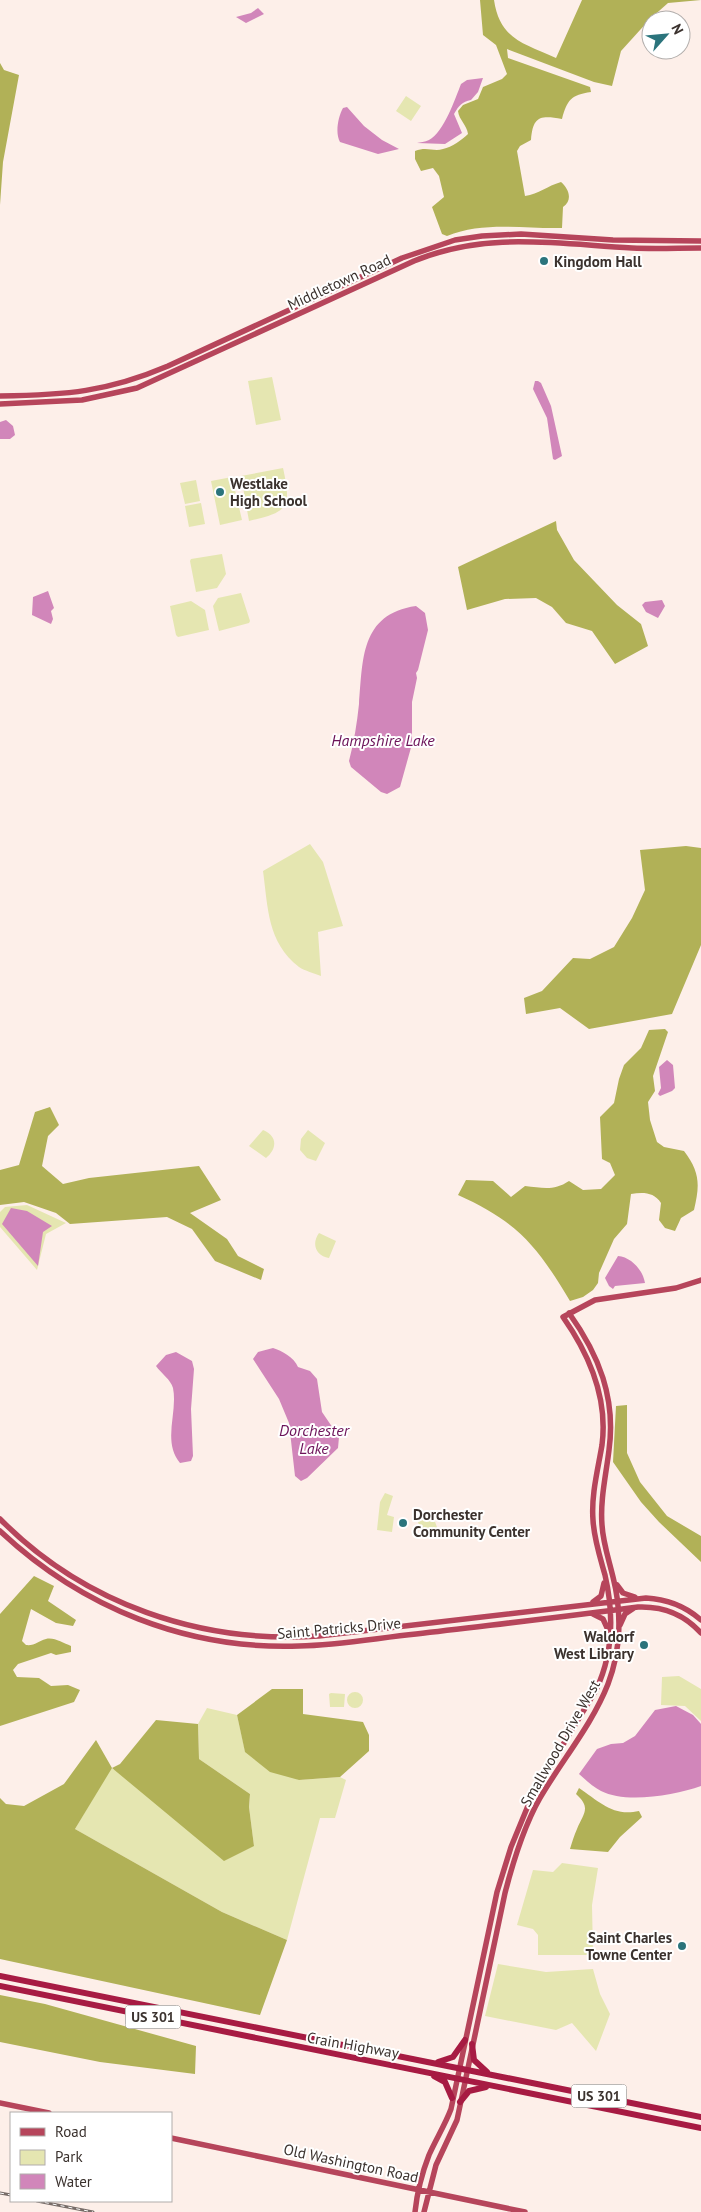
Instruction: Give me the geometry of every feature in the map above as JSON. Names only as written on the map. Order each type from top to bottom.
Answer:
[{"type":"highway","name":"Crain Highway","points":[[0,1976],[701,2117]]},
{"type":"highway","points":[[21,1991],[25,1981]]},
{"type":"highway","name":"Crain Highway","points":[[0,1986],[701,2128]]},
{"type":"highway","points":[[151,2016],[154,2007]]},
{"type":"highway","points":[[433,2063],[453,2057],[465,2040]]},
{"type":"highway","points":[[472,2044],[474,2060],[490,2074]]},
{"type":"highway","points":[[421,2070],[445,2082],[452,2098]]},
{"type":"highway","points":[[460,2102],[474,2089],[493,2086]]},
{"type":"main road","name":"Middletown Road","points":[[0,396],[90,392],[147,375],[402,258],[456,240],[482,236],[521,234],[613,240],[701,241]]},
{"type":"main road","name":"Middletown Road","points":[[0,404],[82,400],[137,388],[414,261],[448,249],[494,241],[516,240],[634,248],[701,248]]},
{"type":"main road","points":[[198,352],[202,353],[213,349],[220,350]]},
{"type":"main road","points":[[137,388],[147,375]]},
{"type":"main road","points":[[566,1315],[595,1300],[682,1287],[701,1280]]},
{"type":"main road","name":"Smallwood Drive West","points":[[414,2212],[429,2155],[446,2124],[497,1892],[511,1847],[532,1796],[596,1690],[608,1657],[610,1637],[609,1601],[592,1518],[603,1429],[601,1402],[595,1379],[566,1315]]},
{"type":"main road","name":"Smallwood Drive West","points":[[424,2212],[436,2165],[457,2120],[505,1893],[514,1862],[539,1800],[602,1698],[616,1659],[619,1609],[603,1534],[602,1513],[602,1495],[611,1439],[610,1399],[598,1360],[581,1330],[566,1315]]},
{"type":"main road","points":[[602,1495],[598,1485],[604,1449],[603,1429]]},
{"type":"main road","points":[[597,1547],[595,1518],[602,1513]]},
{"type":"main road","name":"Saint Patricks Drive","points":[[0,1519],[29,1545],[66,1572],[99,1592],[138,1610],[212,1631],[248,1636],[295,1638],[640,1598],[652,1598],[675,1603],[690,1611],[701,1620]]},
{"type":"main road","name":"Saint Patricks Drive","points":[[0,1531],[36,1563],[62,1581],[114,1609],[163,1628],[204,1639],[284,1647],[326,1645],[638,1607],[654,1607],[674,1613],[684,1618],[701,1632]]},
{"type":"main road","points":[[589,1604],[601,1596],[605,1576]]},
{"type":"main road","points":[[614,1579],[624,1593],[640,1598]]},
{"type":"main road","points":[[114,1609],[118,1605],[122,1605],[138,1610]]},
{"type":"main road","points":[[619,1627],[625,1614],[638,1607]]},
{"type":"main road","points":[[588,1613],[603,1619],[610,1637]]},
{"type":"main road","points":[[0,2103],[44,2112]]},
{"type":"main road","name":"Old Washington Road","points":[[172,2138],[525,2212]]},
{"type":"green space","points":[[406,96],[421,106],[411,121],[396,111]]},
{"type":"green space","points":[[272,377],[281,420],[256,425],[248,381]]},
{"type":"green space","points":[[283,468],[287,492],[284,506],[272,515],[249,521],[241,476]]},
{"type":"green space","points":[[232,477],[242,520],[220,525],[211,481]]},
{"type":"green space","points":[[196,480],[200,501],[185,504],[180,483]]},
{"type":"green space","points":[[201,503],[205,524],[189,527],[185,506]]},
{"type":"green space","points":[[222,554],[226,574],[217,588],[196,592],[191,559]]},
{"type":"green space","points":[[241,593],[249,623],[219,631],[213,606],[218,598]]},
{"type":"green space","points":[[191,601],[205,610],[209,630],[178,637],[170,606]]},
{"type":"green space","points":[[310,844],[323,862],[343,926],[318,932],[321,976],[299,967],[281,947],[275,935],[268,911],[263,871]]},
{"type":"green space","points":[[263,1130],[271,1136],[274,1143],[272,1151],[266,1158],[249,1146]]},
{"type":"green space","points":[[308,1130],[325,1143],[316,1161],[307,1158],[300,1150],[301,1139]]},
{"type":"green space","points":[[27,1205],[66,1223],[46,1234],[37,1270],[0,1227],[0,1212],[5,1207]]},
{"type":"green space","points":[[319,1233],[336,1241],[329,1258],[321,1255],[316,1249],[315,1241]]},
{"type":"green space","points":[[385,1493],[393,1496],[387,1515],[394,1517],[392,1532],[377,1530],[380,1502]]},
{"type":"green space","points":[[433,1516],[438,1530],[423,1535],[418,1522]]},
{"type":"green space","points":[[679,1676],[701,1689],[701,1721],[685,1706],[661,1705],[662,1677]]},
{"type":"green space","points":[[352,1692],[358,1692],[363,1697],[361,1706],[352,1708],[347,1703],[347,1697]]},
{"type":"green space","points":[[329,1694],[345,1694],[344,1707],[330,1707]]},
{"type":"green space","points":[[207,1708],[237,1715],[245,1751],[299,1780],[340,1777],[346,1780],[335,1818],[320,1818],[287,1940],[222,1912],[75,1829],[111,1768],[254,1846],[249,1807],[250,1794],[199,1759],[198,1724]]},
{"type":"green space","points":[[562,1863],[598,1868],[592,1905],[593,1955],[538,1955],[538,1935],[533,1929],[517,1925],[533,1870],[553,1872]]},
{"type":"green space","points":[[498,1964],[546,1972],[593,1969],[600,1994],[610,2014],[596,2051],[572,2023],[556,2030],[485,2016]]},
{"type":"shaded area","points":[[480,0],[494,0],[502,24],[515,38],[556,58],[582,0],[701,0],[668,3],[660,10],[641,10],[641,29],[621,51],[612,86],[594,82],[507,49],[508,58],[590,87],[591,92],[574,97],[568,103],[562,119],[548,117],[539,119],[533,126],[531,140],[520,146],[517,151],[525,196],[535,194],[561,182],[566,188],[569,198],[563,207],[562,228],[489,227],[461,231],[447,236],[442,234],[432,207],[444,197],[439,176],[433,168],[421,171],[415,159],[415,151],[443,149],[463,139],[468,134],[458,111],[463,105],[478,99],[483,87],[502,79],[507,74],[496,45],[483,35]]},
{"type":"shaded area","points":[[0,63],[4,70],[19,75],[3,162],[0,205]]},
{"type":"shaded area","points":[[556,521],[557,530],[574,560],[617,605],[641,624],[648,646],[615,664],[592,631],[566,623],[552,607],[536,598],[505,599],[467,610],[458,567]]},
{"type":"shaded area","points":[[686,846],[701,848],[701,945],[672,1014],[589,1029],[560,1008],[526,1014],[524,998],[542,991],[573,958],[590,959],[614,947],[632,918],[645,890],[640,850]]},
{"type":"shaded area","points":[[665,1029],[668,1032],[653,1076],[655,1091],[648,1102],[650,1120],[657,1142],[664,1147],[684,1151],[696,1172],[698,1186],[694,1210],[681,1218],[675,1231],[665,1228],[659,1220],[661,1203],[658,1199],[644,1193],[631,1194],[627,1224],[614,1239],[599,1273],[598,1283],[593,1290],[583,1297],[570,1301],[547,1265],[524,1238],[496,1215],[458,1195],[466,1180],[493,1181],[511,1197],[525,1186],[553,1188],[569,1181],[583,1190],[601,1189],[615,1175],[610,1163],[602,1159],[600,1117],[614,1103],[624,1065],[641,1048],[649,1030]]},
{"type":"shaded area","points":[[50,1107],[59,1125],[48,1136],[42,1166],[63,1184],[89,1178],[199,1166],[221,1200],[190,1213],[227,1239],[238,1256],[264,1269],[261,1280],[215,1261],[192,1229],[167,1217],[70,1224],[56,1213],[24,1202],[0,1205],[0,1170],[19,1165],[35,1112]]},
{"type":"shaded area","points":[[627,1405],[627,1453],[640,1482],[667,1516],[701,1536],[701,1562],[641,1502],[613,1462],[616,1406]]},
{"type":"shaded area","points":[[34,1576],[54,1586],[48,1601],[76,1620],[73,1626],[56,1623],[31,1609],[22,1641],[29,1645],[46,1639],[52,1639],[71,1646],[71,1652],[56,1655],[51,1653],[18,1664],[13,1670],[17,1677],[39,1678],[51,1686],[68,1685],[80,1690],[74,1702],[0,1726],[0,1614]]},
{"type":"shaded area","points":[[272,1689],[303,1689],[303,1714],[363,1722],[369,1735],[369,1751],[340,1777],[299,1780],[270,1772],[245,1752],[237,1715]]},
{"type":"shaded area","points":[[156,1720],[198,1724],[199,1759],[250,1794],[249,1807],[254,1846],[224,1861],[112,1768],[120,1764]]},
{"type":"shaded area","points":[[96,1740],[112,1768],[75,1829],[222,1912],[287,1940],[260,2015],[0,1959],[0,1798],[6,1804],[24,1806],[64,1784]]},
{"type":"shaded area","points":[[579,1788],[607,1807],[622,1812],[639,1811],[642,1817],[620,1837],[608,1852],[570,1849],[585,1811],[584,1803],[576,1794]]},
{"type":"shaded area","points":[[0,1995],[45,2004],[196,2046],[195,2074],[100,2062],[0,2042]]},
{"type":"water","points":[[258,8],[264,14],[246,23],[236,17],[251,13]]},
{"type":"water","points":[[483,78],[478,92],[471,100],[461,104],[454,114],[462,133],[445,144],[417,143],[429,140],[439,130],[448,115],[461,84],[467,80]]},
{"type":"water","points":[[347,107],[364,126],[382,140],[399,149],[378,154],[340,142],[337,130],[339,120],[343,108]]},
{"type":"water","points":[[535,381],[541,383],[551,406],[562,456],[555,460],[553,459],[547,418],[533,389]]},
{"type":"water","points":[[6,420],[13,426],[15,435],[10,439],[0,439],[0,422]]},
{"type":"water","points":[[48,591],[54,608],[51,611],[53,619],[51,624],[32,615],[33,597]]},
{"type":"water","points":[[662,600],[665,606],[658,618],[646,612],[642,605],[645,602]]},
{"type":"water","name":"Hampshire Lake","points":[[416,606],[425,613],[428,630],[416,673],[417,678],[412,702],[412,744],[400,787],[387,794],[381,792],[351,767],[349,761],[354,740],[364,656],[374,629],[384,618],[398,611]]},
{"type":"water","points":[[667,1060],[673,1065],[675,1088],[660,1096],[658,1094],[661,1088],[659,1067]]},
{"type":"water","points":[[11,1208],[27,1211],[52,1226],[43,1232],[38,1266],[2,1224]]},
{"type":"water","points":[[618,1256],[636,1265],[642,1273],[645,1283],[615,1286],[613,1289],[609,1286],[605,1278]]},
{"type":"water","name":"Dorchester Lake","points":[[273,1348],[294,1360],[298,1367],[310,1371],[317,1379],[322,1412],[339,1437],[338,1448],[307,1478],[301,1481],[295,1476],[289,1423],[279,1399],[253,1359],[258,1352]]},
{"type":"water","points":[[176,1352],[192,1361],[194,1369],[191,1409],[193,1456],[191,1461],[180,1463],[172,1446],[171,1436],[173,1388],[168,1379],[156,1366],[166,1355]]},
{"type":"water","points":[[676,1706],[693,1715],[701,1724],[701,1786],[651,1797],[624,1797],[601,1791],[579,1774],[597,1749],[611,1744],[623,1743],[635,1736],[655,1710]]},
{"type":"railway","points":[[0,2193],[10,2195]]},
{"type":"railway","points":[[42,2202],[93,2212]]},
{"type":"place","name":"Kingdom Hall","points":[[544,261]]},
{"type":"place","name":"Westlake High School","points":[[220,492]]},
{"type":"place","name":"Dorchester Community Center","points":[[403,1523]]},
{"type":"place","name":"Waldorf West Library","points":[[644,1645]]},
{"type":"place","name":"Saint Charles Towne Center","points":[[682,1946]]}]
